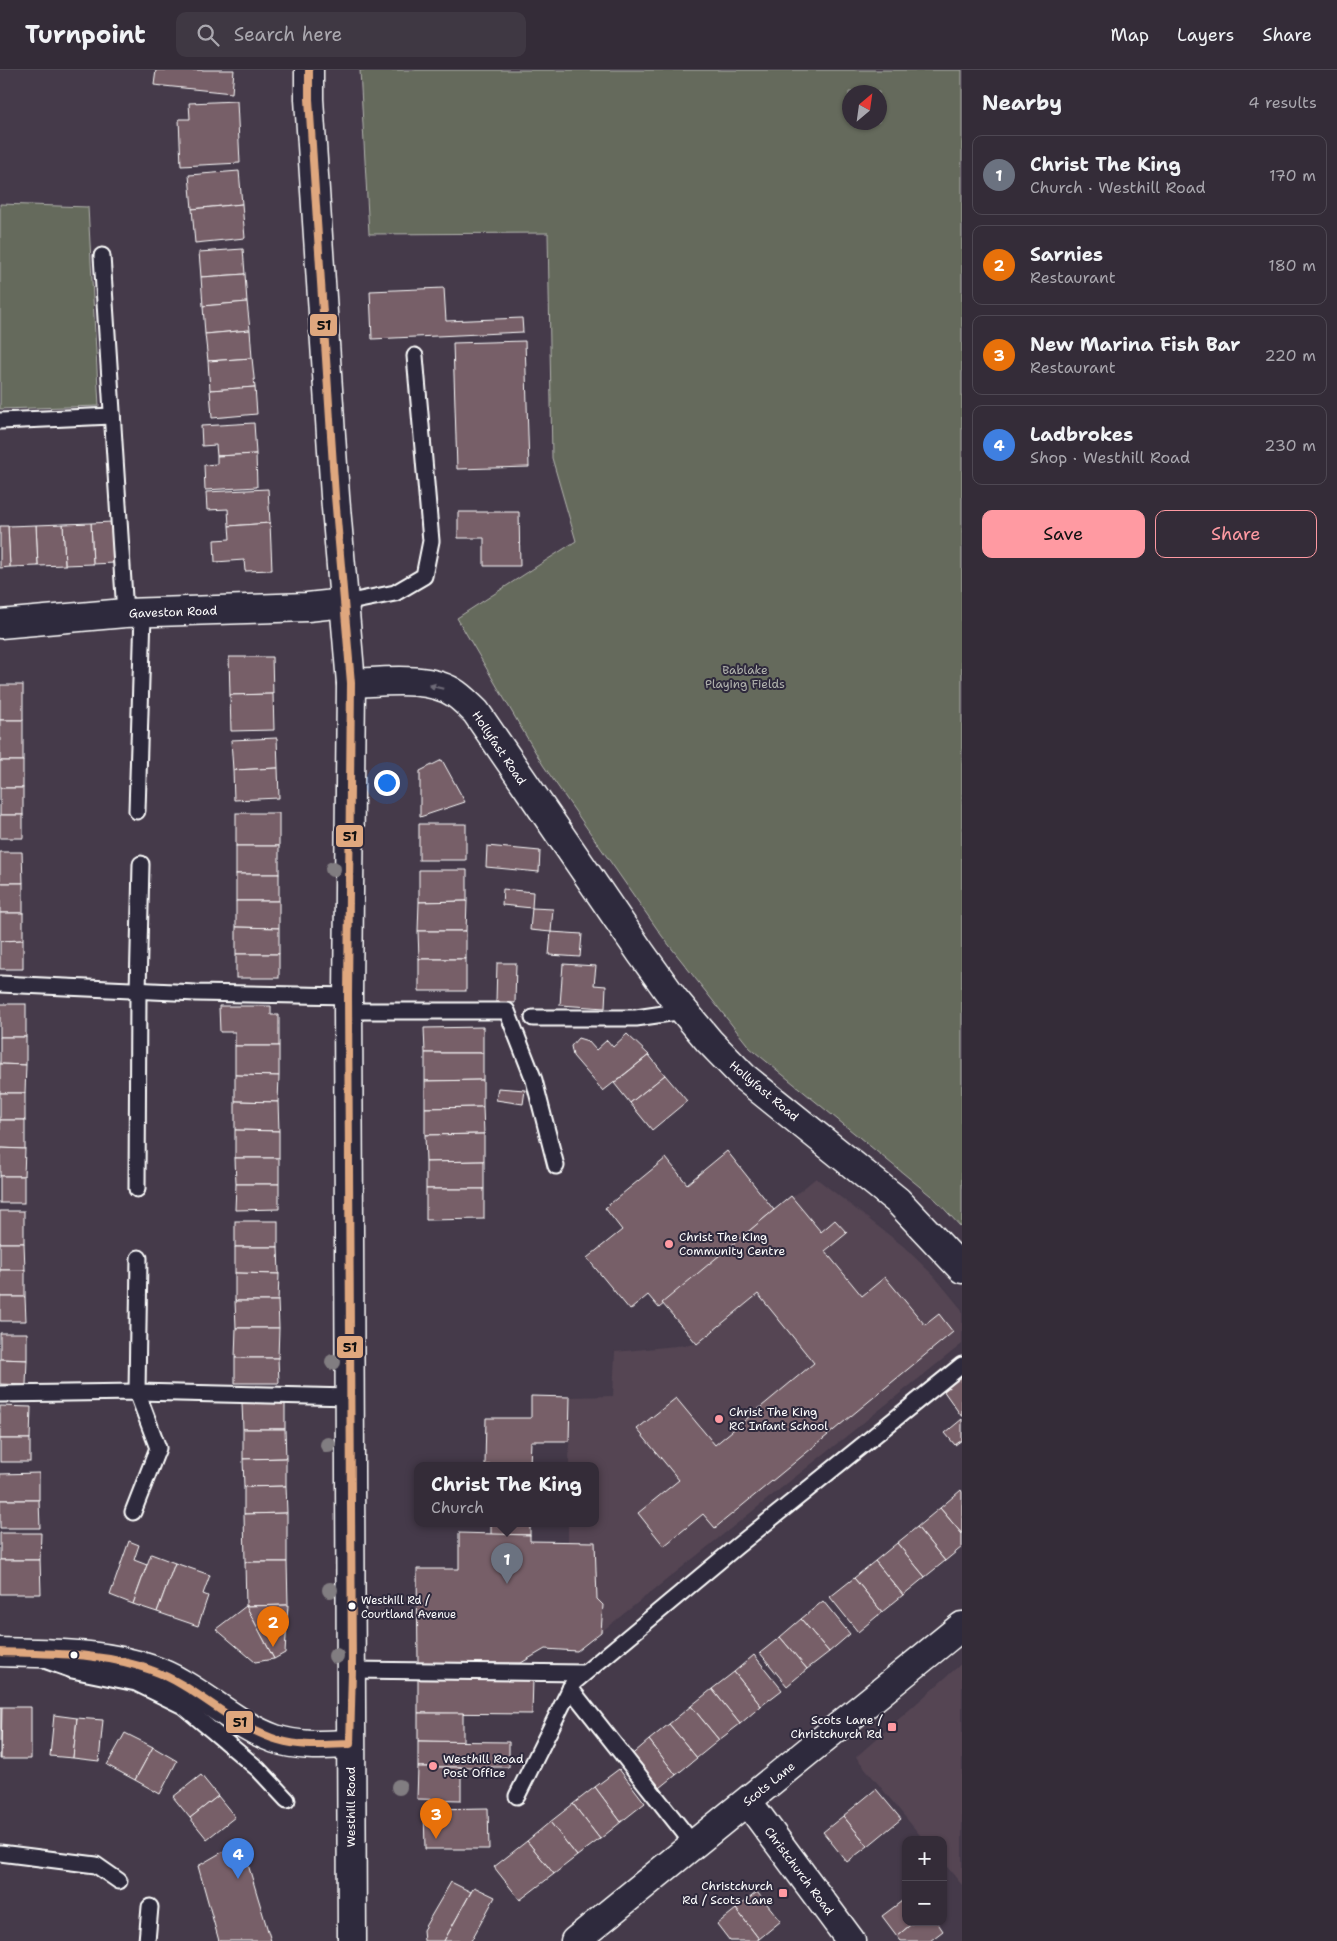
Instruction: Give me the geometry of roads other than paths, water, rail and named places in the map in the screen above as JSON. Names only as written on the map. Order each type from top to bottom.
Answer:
[{"type":"street","points":[[309,70],[308,99],[335,496],[351,684]]},
{"type":"street","name":"Gaveston Road","points":[[0,624],[134,613],[315,606],[345,603]]},
{"type":"street","name":"Hollyfast Road","points":[[351,684],[401,680],[436,686],[454,692],[476,712],[586,874],[684,1011],[744,1076],[898,1201],[962,1269]]},
{"type":"street","name":"Westhill Road","points":[[351,684],[348,1004],[352,1941]]},
{"type":"street","name":"Scots Lane","points":[[575,1941],[962,1626]]},
{"type":"street","points":[[0,1652],[85,1655],[127,1662],[152,1669],[186,1686],[215,1706],[275,1739],[295,1744],[350,1744]]},
{"type":"street","name":"Christchurch Road","points":[[748,1802],[851,1941]]},
{"type":"lane","points":[[102,256],[112,416],[134,613],[137,811]]},
{"type":"lane","points":[[345,603],[395,592],[424,576],[431,541],[415,356]]},
{"type":"lane","points":[[0,420],[112,416]]},
{"type":"lane","points":[[137,1189],[141,864]]},
{"type":"lane","points":[[0,984],[507,1011],[534,1080],[556,1166]]},
{"type":"lane","points":[[533,1018],[636,1018],[684,1011]]},
{"type":"lane","points":[[132,1512],[158,1448],[137,1392],[139,1258]]},
{"type":"lane","points":[[517,1796],[570,1688],[584,1674],[736,1547],[962,1365]]},
{"type":"lane","points":[[0,1394],[137,1392],[350,1397]]},
{"type":"lane","points":[[27,1653],[72,1670],[136,1684],[184,1706],[258,1769],[287,1800]]},
{"type":"lane","points":[[352,1670],[584,1674]]},
{"type":"lane","points":[[570,1688],[694,1845]]},
{"type":"lane","points":[[0,1853],[96,1865],[120,1881]]},
{"type":"lane","points":[[147,1941],[150,1907]]},
{"type":"place","name":"Christ The King Community Centre","points":[[669,1244]]},
{"type":"place","name":"Christ The King RC Infant School","points":[[719,1419]]},
{"type":"place","name":"Christ The King","points":[[507,1584]]},
{"type":"place","name":"Westhill Rd / Courtland Avenue","points":[[352,1606]]},
{"type":"place","name":"Sarnies","points":[[273,1647]]},
{"type":"place","name":"Scots Lane / Christchurch Rd","points":[[892,1727]]},
{"type":"place","name":"Westhill Road Post Office","points":[[433,1766]]},
{"type":"place","name":"New Marina Fish Bar","points":[[436,1839]]},
{"type":"place","name":"Ladbrokes","points":[[238,1879]]},
{"type":"place","name":"Christchurch Rd / Scots Lane","points":[[783,1893]]},
{"type":"park label","name":"Bablake Playing Fields","points":[[745,677]]}]
